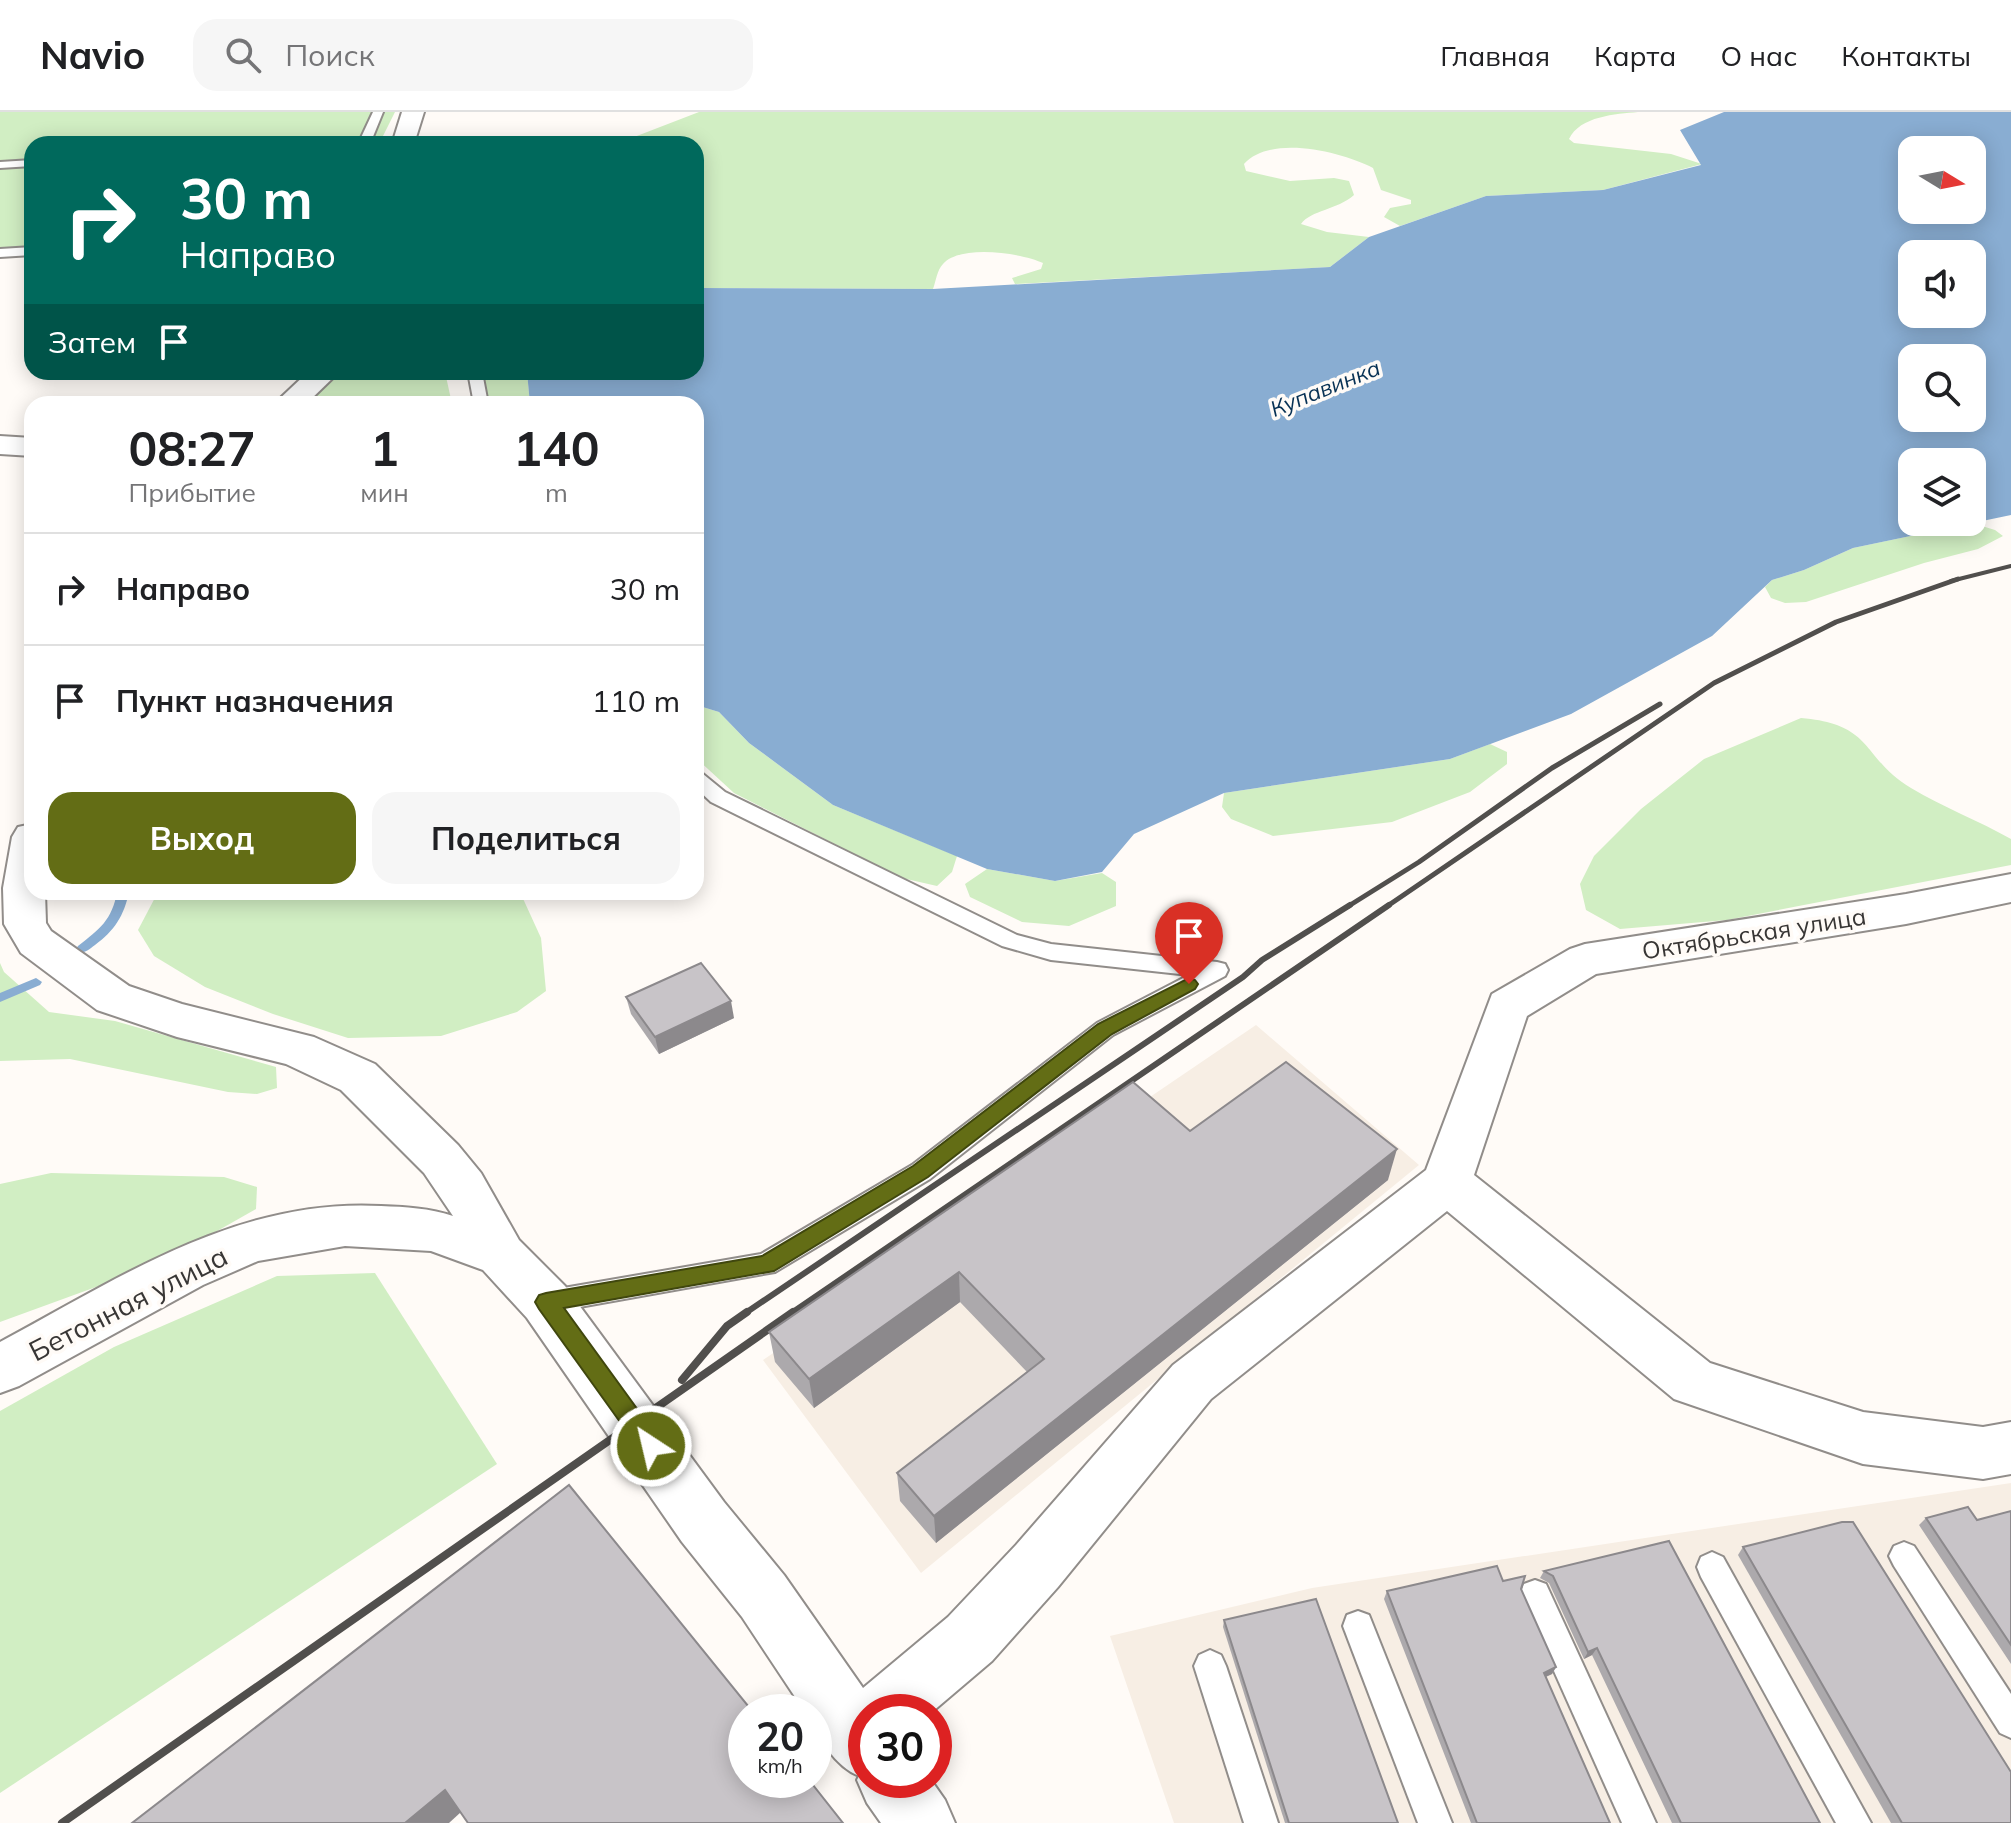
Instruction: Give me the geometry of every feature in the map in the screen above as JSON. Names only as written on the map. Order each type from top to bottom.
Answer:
[{"type":"street","points":[[406,136],[413,112]]},
{"type":"street","points":[[298,396],[316,380]]},
{"type":"street","points":[[0,445],[24,446]]},
{"type":"street","name":"Октябрьская улица","points":[[1447,1182],[1508,1006],[1585,960],[1906,909],[2011,888]]},
{"type":"street","points":[[24,900],[25,924],[36,942],[113,998],[177,1020],[298,1049],[358,1077],[441,1159],[463,1187],[501,1255]]},
{"type":"street","points":[[917,1694],[1037,1566],[1192,1382],[1447,1182],[1693,1382],[1863,1438],[1983,1453],[2011,1448]]},
{"type":"street","name":"Бетонная улица","points":[[0,1369],[185,1269],[250,1241],[300,1230],[345,1225],[433,1230],[501,1255],[546,1302],[703,1522],[848,1708]]},
{"type":"street","name":"Бетонная улица","points":[[907,1798],[922,1823]]},
{"type":"lane","points":[[368,136],[378,112]]},
{"type":"lane","points":[[0,165],[24,164]]},
{"type":"lane","points":[[0,253],[24,252]]},
{"type":"lane","points":[[546,1302],[766,1264],[921,1172],[1105,1029],[1217,970],[1051,952],[1010,941],[718,797],[704,785]]},
{"type":"lane","points":[[1904,1556],[2011,1722]]},
{"type":"lane","points":[[1712,1567],[1854,1823]]},
{"type":"lane","points":[[1535,1595],[1639,1823]]},
{"type":"lane","points":[[1358,1626],[1435,1823]]},
{"type":"lane","points":[[1210,1666],[1261,1823]]},
{"type":"shaded area","points":[[1256,1025],[1419,1165],[921,1573],[763,1360]]},
{"type":"shaded area","points":[[2011,1483],[2011,1823],[1174,1823],[1110,1636],[1312,1588]]},
{"type":"green space","points":[[0,112],[395,112],[383,136],[24,136],[24,256],[0,258]]},
{"type":"green space","points":[[699,112],[1638,112],[1590,121],[1574,131],[1569,139],[1574,143],[1671,154],[1702,164],[1603,190],[1486,196],[1400,226],[1384,217],[1390,208],[1411,204],[1411,200],[1381,190],[1373,168],[1326,152],[1289,148],[1271,150],[1256,155],[1244,164],[1246,171],[1290,181],[1334,178],[1349,181],[1354,195],[1305,219],[1301,224],[1327,232],[1369,237],[1330,267],[1015,284],[1012,278],[1041,269],[1043,263],[1021,256],[977,252],[951,258],[943,264],[933,289],[704,288],[704,136],[637,136]]},
{"type":"green space","points":[[328,380],[447,380],[450,396],[311,396]]},
{"type":"green space","points":[[472,380],[528,380],[529,396],[478,396]]},
{"type":"green space","points":[[1986,527],[2003,536],[1978,549],[1924,563],[1806,602],[1785,603],[1771,598],[1765,587],[1772,580],[1804,570],[1853,548],[1910,536],[1986,536]]},
{"type":"green space","points":[[704,707],[719,712],[749,743],[833,805],[957,856],[952,872],[937,886],[902,878],[734,793],[704,765]]},
{"type":"green space","points":[[1801,718],[1842,727],[1855,735],[1895,777],[1911,788],[2011,839],[2011,865],[1727,920],[1620,929],[1586,910],[1580,884],[1594,856],[1641,809],[1704,759]]},
{"type":"green space","points":[[1490,744],[1507,752],[1507,764],[1470,792],[1392,822],[1273,836],[1231,819],[1222,807],[1224,793],[1450,759]]},
{"type":"green space","points":[[987,869],[1055,881],[1102,873],[1116,882],[1116,906],[1069,926],[1022,922],[970,897],[965,884]]},
{"type":"green space","points":[[154,900],[524,900],[541,938],[546,991],[517,1012],[441,1036],[348,1038],[273,1014],[205,987],[154,956],[138,930]]},
{"type":"green space","points":[[0,963],[4,972],[49,1012],[115,1021],[276,1067],[277,1088],[257,1094],[228,1092],[70,1059],[0,1061]]},
{"type":"green space","points":[[51,1173],[224,1177],[257,1187],[256,1209],[159,1264],[0,1322],[0,1184]]},
{"type":"green space","points":[[375,1273],[497,1464],[0,1793],[0,1411],[114,1347],[277,1276]]},
{"type":"water","name":"Купавинка","points":[[1724,112],[2011,112],[2011,515],[1986,520],[1986,448],[1898,448],[1898,536],[1910,536],[1853,548],[1804,570],[1772,580],[1712,636],[1571,714],[1450,759],[1224,793],[1134,834],[1102,872],[1055,881],[987,869],[833,805],[749,743],[719,712],[704,707],[704,396],[529,396],[528,380],[704,380],[704,288],[933,289],[1330,267],[1369,237],[1486,196],[1603,190],[1701,165],[1680,130]]},
{"type":"building","points":[[701,963],[731,1001],[655,1037],[626,997]]},
{"type":"building","points":[[1286,1062],[1397,1149],[934,1516],[897,1473],[1044,1359],[959,1272],[809,1379],[769,1332],[1133,1082],[1190,1131]]},
{"type":"building","points":[[569,1485],[738,1694],[728,1694],[728,1798],[823,1798],[843,1823],[468,1823],[445,1790],[405,1823],[132,1823]]},
{"type":"building","points":[[1968,1507],[1977,1520],[2011,1511],[2011,1645],[1926,1518]]},
{"type":"building","points":[[1842,1522],[1853,1522],[2011,1772],[2011,1823],[1902,1823],[1743,1547]]},
{"type":"building","points":[[1669,1541],[1820,1823],[1681,1823],[1597,1648],[1588,1652],[1553,1576],[1544,1571]]},
{"type":"building","points":[[1497,1566],[1503,1581],[1525,1576],[1521,1589],[1556,1667],[1544,1673],[1610,1823],[1477,1823],[1387,1591]]},
{"type":"building","points":[[1316,1599],[1398,1823],[1289,1823],[1224,1620]]},
{"type":"waterway","points":[[82,949],[115,919],[122,900]]},
{"type":"waterway","points":[[0,998],[36,982]]},
{"type":"railway","points":[[1956,580],[2011,566]]},
{"type":"railway","points":[[1386,907],[1714,683],[1836,622],[1956,580]]},
{"type":"railway","points":[[1951,581],[1956,580]]},
{"type":"railway","points":[[1347,907],[1419,862],[1552,768],[1660,704]]},
{"type":"railway","points":[[744,1314],[1243,977],[1262,960],[1350,905]]},
{"type":"railway","points":[[790,1314],[1389,905]]},
{"type":"railway","points":[[682,1380],[727,1326],[747,1312]]},
{"type":"railway","points":[[62,1823],[793,1312]]},
{"type":"route","points":[[651,1446],[546,1302],[766,1264],[921,1172],[1105,1029],[1189,984]]}]
